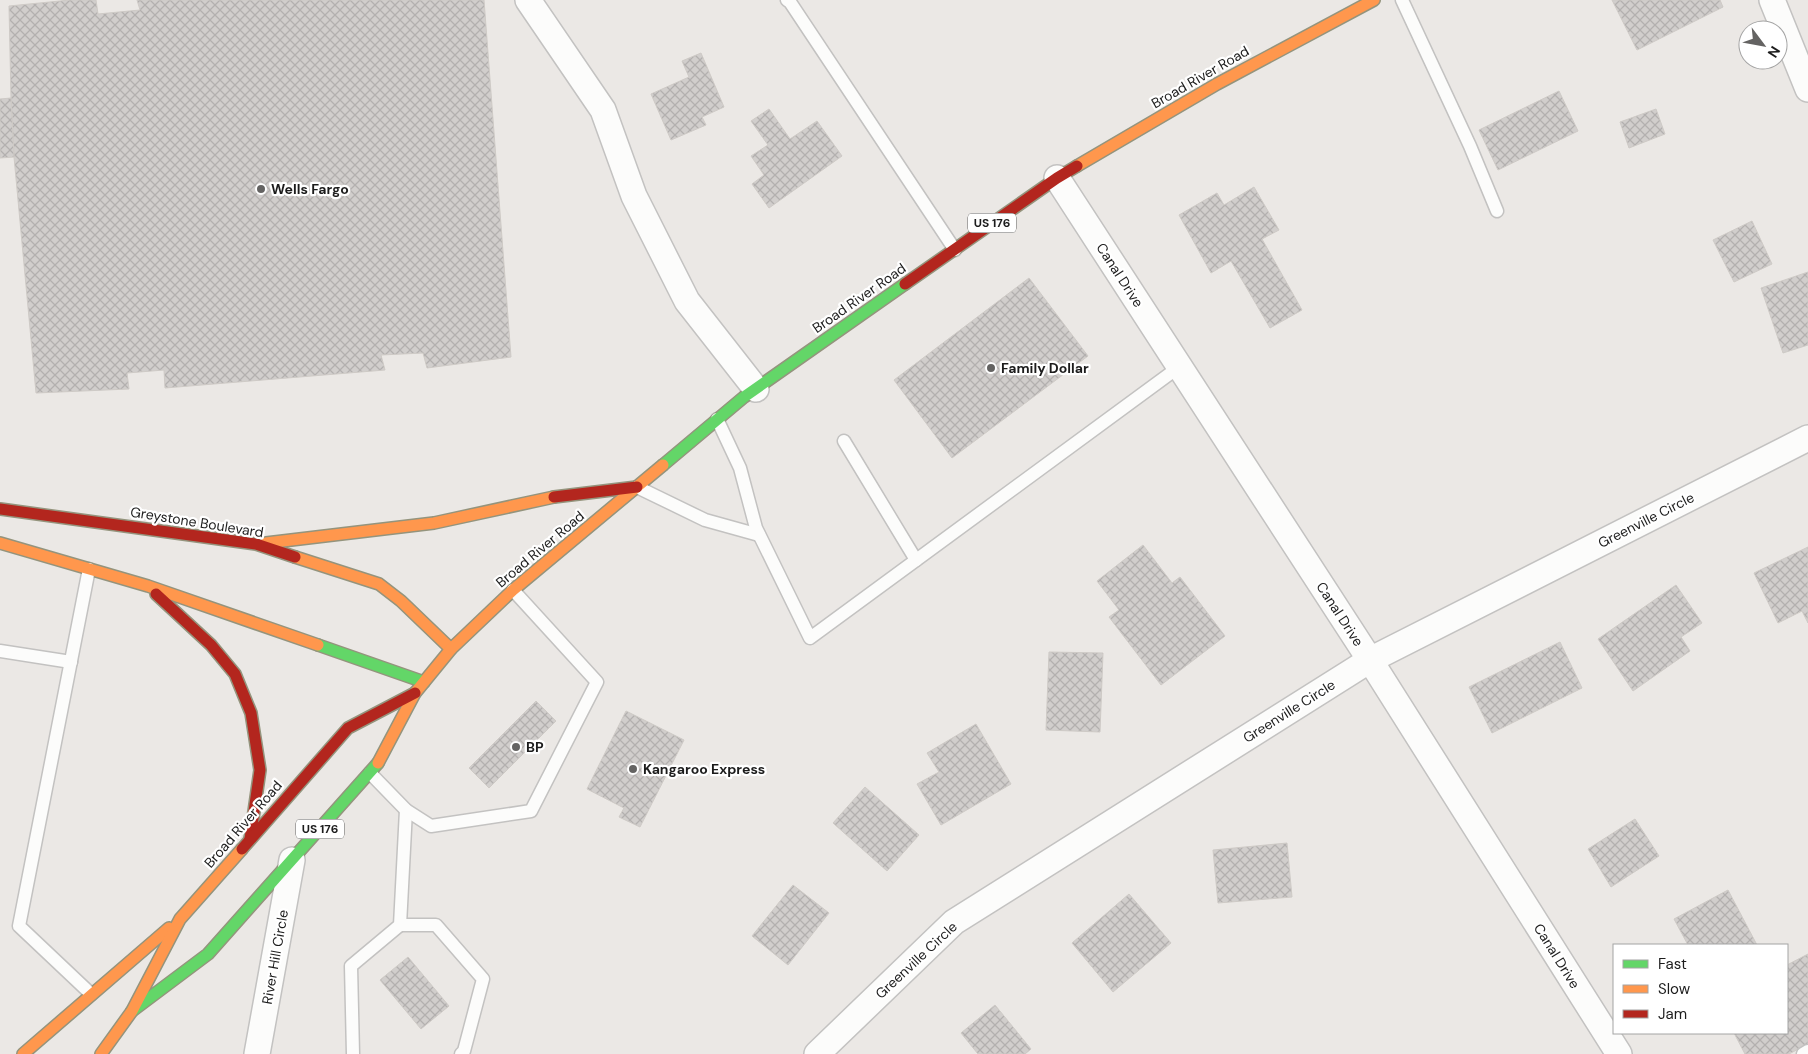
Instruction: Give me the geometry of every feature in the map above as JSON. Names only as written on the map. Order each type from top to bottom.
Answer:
[{"type":"main road","name":"Broad River Road","points":[[132,1011],[208,954],[370,773],[380,761],[415,693],[451,649],[513,590],[717,419],[756,389],[1057,178],[1217,84],[1374,0]]},
{"type":"main road","points":[[256,544],[434,523],[555,497],[637,487]]},
{"type":"main road","name":"Greystone Boulevard","points":[[0,509],[256,544],[379,584],[401,601],[451,649]]},
{"type":"main road","points":[[0,543],[148,586],[424,682]]},
{"type":"main road","points":[[148,586],[211,645],[235,674],[251,713],[260,770],[250,839]]},
{"type":"main road","name":"Broad River Road","points":[[101,1054],[132,1011],[180,919],[348,728],[415,693]]},
{"type":"main road","points":[[23,1054],[180,919]]},
{"type":"street","points":[[528,0],[603,110],[634,196],[688,301],[756,389]]},
{"type":"street","points":[[1772,0],[1808,89]]},
{"type":"street","name":"Canal Drive","points":[[1057,178],[1370,660],[1619,1054]]},
{"type":"street","name":"Greenville Circle","points":[[817,1054],[954,922],[1370,660],[1808,438]]},
{"type":"street","name":"River Hill Circle","points":[[258,1054],[292,860]]},
{"type":"lane","points":[[787,0],[955,250]]},
{"type":"lane","points":[[1402,0],[1466,138],[1497,211]]},
{"type":"lane","points":[[717,419],[740,468],[757,532],[810,638],[1179,367]]},
{"type":"lane","points":[[844,441],[916,560]]},
{"type":"lane","points":[[637,487],[704,520],[757,532]]},
{"type":"lane","points":[[90,569],[20,926],[91,994]]},
{"type":"lane","points":[[370,773],[406,810],[431,826],[531,811],[597,682],[513,590]]},
{"type":"lane","points":[[0,651],[71,662]]},
{"type":"lane","points":[[400,924],[406,810]]},
{"type":"lane","points":[[354,1054],[351,966],[400,924],[436,925],[483,979],[464,1051],[461,1054]]},
{"type":"lane","points":[[1803,1054],[1808,1051]]},
{"type":"building","points":[[70,0],[96,0],[98,14],[140,10],[137,0],[484,0],[511,357],[427,368],[423,353],[381,355],[385,370],[165,388],[164,370],[127,373],[129,389],[36,393],[14,157],[9,6]]},
{"type":"building","points":[[1612,0],[1720,0],[1723,7],[1637,50]]},
{"type":"building","points":[[701,53],[724,107],[702,117],[706,125],[671,140],[651,94],[689,77],[682,61]]},
{"type":"building","points":[[1559,91],[1578,131],[1498,170],[1479,130]]},
{"type":"building","points":[[11,98],[14,157],[0,158],[0,99]]},
{"type":"building","points":[[769,109],[790,139],[817,121],[842,156],[769,208],[752,184],[764,175],[751,156],[768,145],[751,121]]},
{"type":"building","points":[[1656,109],[1665,134],[1629,148],[1620,122]]},
{"type":"building","points":[[1254,187],[1279,230],[1262,239],[1302,310],[1270,328],[1231,261],[1211,273],[1179,215],[1217,193],[1224,205]]},
{"type":"building","points":[[1752,221],[1772,264],[1734,282],[1713,240]]},
{"type":"building","points":[[1808,272],[1808,345],[1783,353],[1761,288]]},
{"type":"building","name":"Family Dollar","points":[[1029,278],[1088,356],[952,458],[894,380]]},
{"type":"building","points":[[1143,545],[1172,583],[1180,577],[1225,636],[1161,685],[1109,617],[1119,610],[1097,581]]},
{"type":"building","points":[[1808,547],[1808,623],[1802,611],[1778,623],[1754,573]]},
{"type":"building","points":[[1676,585],[1702,623],[1681,637],[1690,651],[1633,691],[1598,639]]},
{"type":"building","points":[[1560,642],[1582,688],[1492,733],[1469,687]]},
{"type":"building","points":[[1049,652],[1103,653],[1100,732],[1046,730]]},
{"type":"building","points":[[536,701],[556,721],[489,788],[469,768]]},
{"type":"building","points":[[626,711],[684,740],[640,827],[619,817],[624,808],[587,789]]},
{"type":"building","points":[[976,724],[1011,784],[941,825],[917,784],[939,772],[927,753]]},
{"type":"building","points":[[865,787],[919,835],[887,871],[833,823]]},
{"type":"building","points":[[1635,819],[1659,856],[1611,887],[1588,849]]},
{"type":"building","points":[[1287,843],[1292,897],[1218,903],[1213,850]]},
{"type":"building","points":[[793,885],[829,913],[788,965],[752,936]]},
{"type":"building","points":[[1728,890],[1756,944],[1687,944],[1674,919]]},
{"type":"building","points":[[1129,894],[1171,943],[1113,992],[1072,943]]},
{"type":"building","points":[[1808,954],[1808,1044],[1789,1054],[1745,1054],[1735,1034],[1788,1034],[1788,964]]},
{"type":"building","points":[[408,957],[449,1006],[421,1029],[380,980]]},
{"type":"building","points":[[995,1005],[1031,1049],[1025,1054],[978,1054],[961,1033]]},
{"type":"traffic: fast","points":[[663,465],[744,397],[905,284]]},
{"type":"traffic: fast","points":[[318,645],[424,682]]},
{"type":"traffic: fast","points":[[132,1011],[208,954],[378,763]]},
{"type":"traffic: slow","points":[[1077,166],[1217,84],[1374,0]]},
{"type":"traffic: slow","points":[[378,763],[415,693],[451,649],[513,590],[663,465]]},
{"type":"traffic: slow","points":[[266,543],[434,523],[554,497]]},
{"type":"traffic: slow","points":[[0,543],[148,586],[318,645]]},
{"type":"traffic: slow","points":[[295,557],[379,584],[401,601],[451,649]]},
{"type":"traffic: slow","points":[[101,1054],[132,1011],[180,919],[242,849]]},
{"type":"traffic: slow","points":[[23,1054],[169,928]]},
{"type":"traffic: jam","points":[[905,284],[1077,166]]},
{"type":"traffic: jam","points":[[554,497],[637,487]]},
{"type":"traffic: jam","points":[[0,509],[256,544],[295,557]]},
{"type":"traffic: jam","points":[[156,594],[211,645],[235,674],[251,713],[260,770],[250,839]]},
{"type":"traffic: jam","points":[[242,849],[348,728],[415,693]]},
{"type":"place","name":"Wells Fargo","points":[[261,189]]},
{"type":"place","name":"Family Dollar","points":[[991,368]]},
{"type":"place","name":"BP","points":[[516,747]]},
{"type":"place","name":"Kangaroo Express","points":[[633,769]]}]
